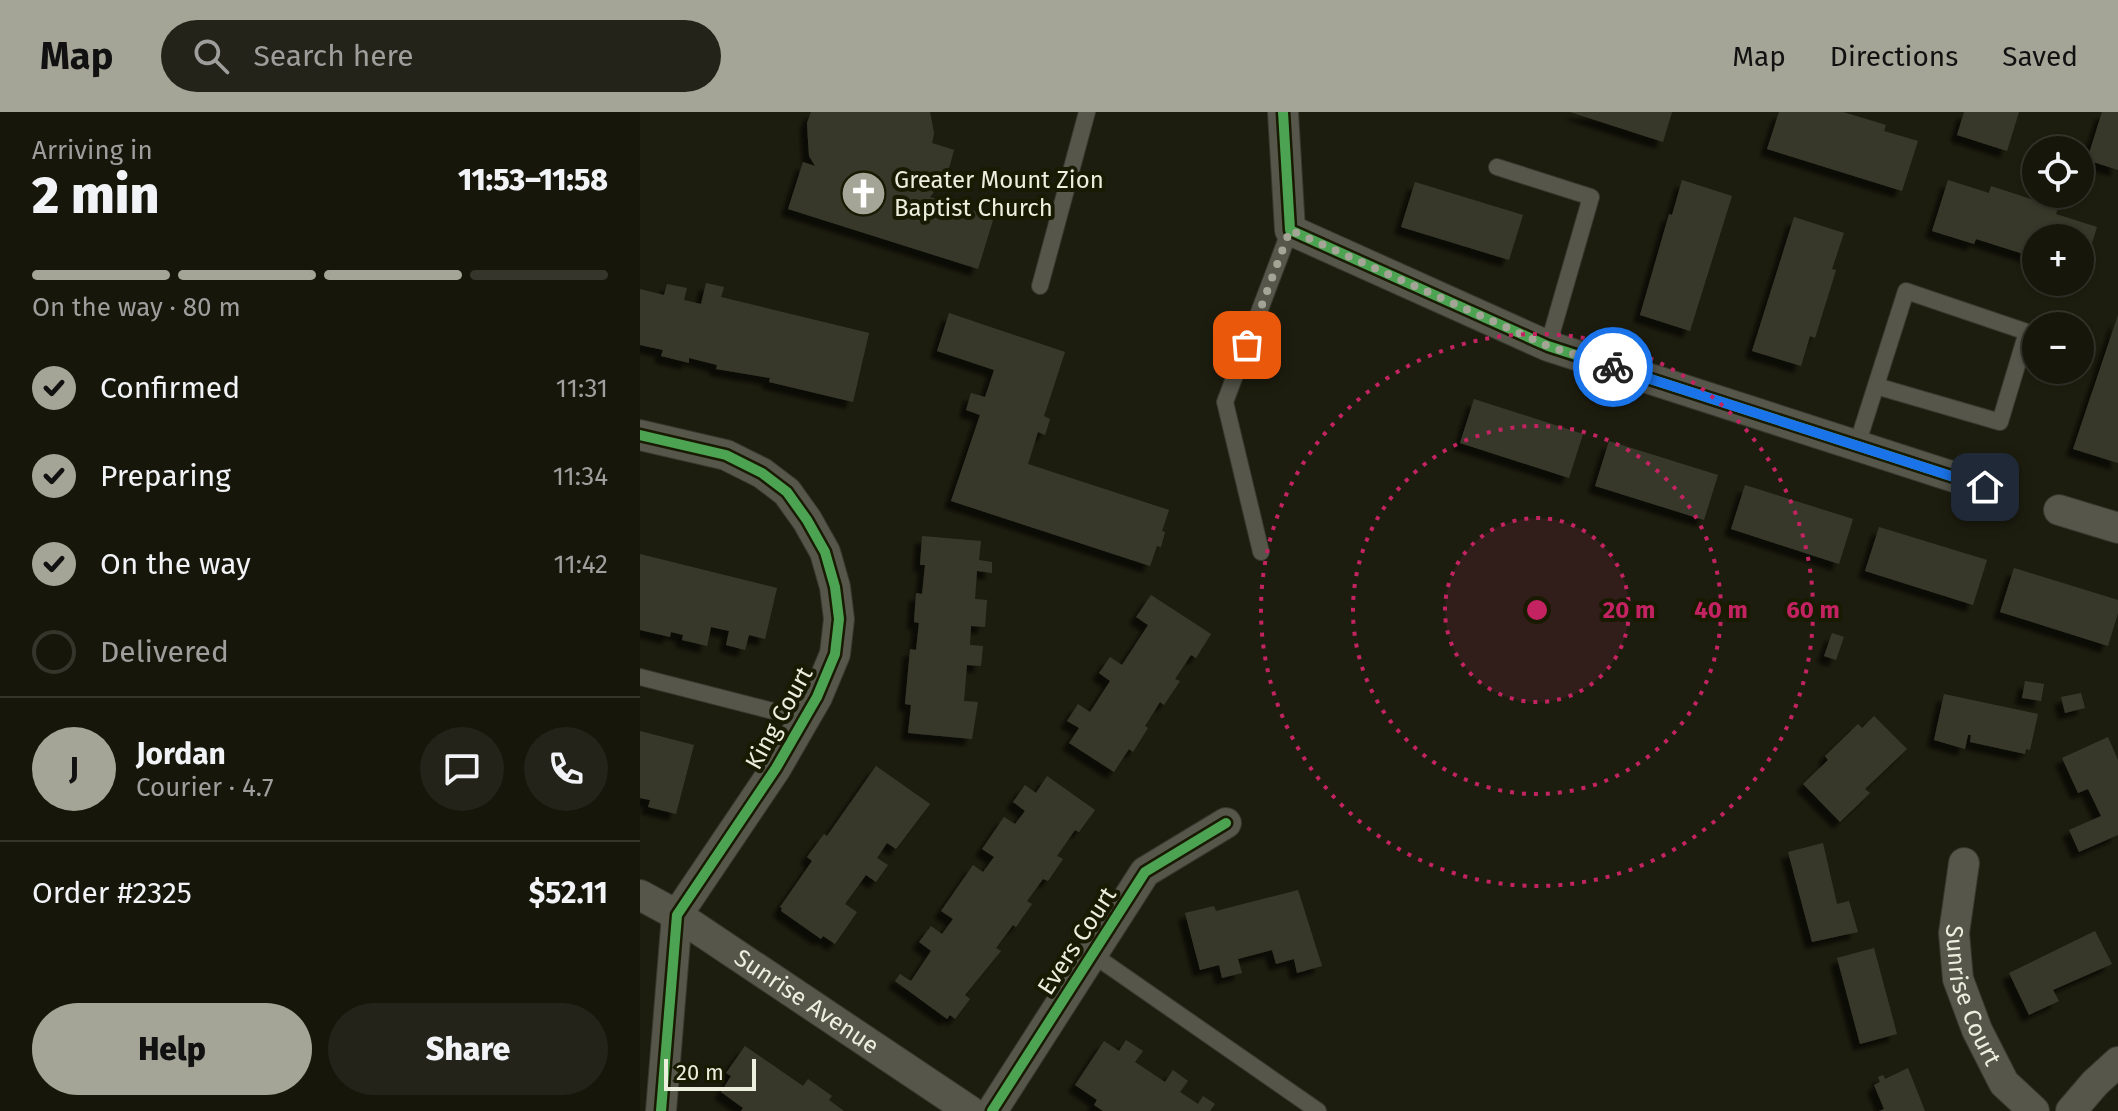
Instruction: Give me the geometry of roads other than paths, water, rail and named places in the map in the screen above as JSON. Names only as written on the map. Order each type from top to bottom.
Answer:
[{"type":"street","points":[[1283,112],[1290,230],[1548,346],[1985,487]]},
{"type":"street","name":"King Court","points":[[640,435],[726,455],[762,473],[787,492],[825,552],[835,587],[839,619],[835,654],[804,719],[776,768],[677,915],[661,1111]]},
{"type":"street","points":[[2059,510],[2118,528]]},
{"type":"street","name":"Evers Court","points":[[992,1111],[1145,872],[1226,823]]},
{"type":"street","name":"Sunrise Court","points":[[1964,863],[1954,933],[1958,979],[1977,1030],[2004,1083],[2034,1111]]},
{"type":"street","name":"Sunrise Avenue","points":[[640,895],[677,915],[970,1111]]},
{"type":"street","points":[[2071,1111],[2118,1062]]},
{"type":"lane","points":[[1040,286],[1087,112]]},
{"type":"lane","points":[[1497,167],[1591,197],[1548,346]]},
{"type":"lane","points":[[1261,552],[1225,402],[1290,230]]},
{"type":"lane","points":[[1857,445],[1906,291],[2027,332],[2000,422],[1876,386]]},
{"type":"lane","points":[[640,677],[804,719]]},
{"type":"lane","points":[[1092,954],[1318,1111]]},
{"type":"place","name":"Greater Mount Zion Baptist Church","points":[[863,194]]}]
